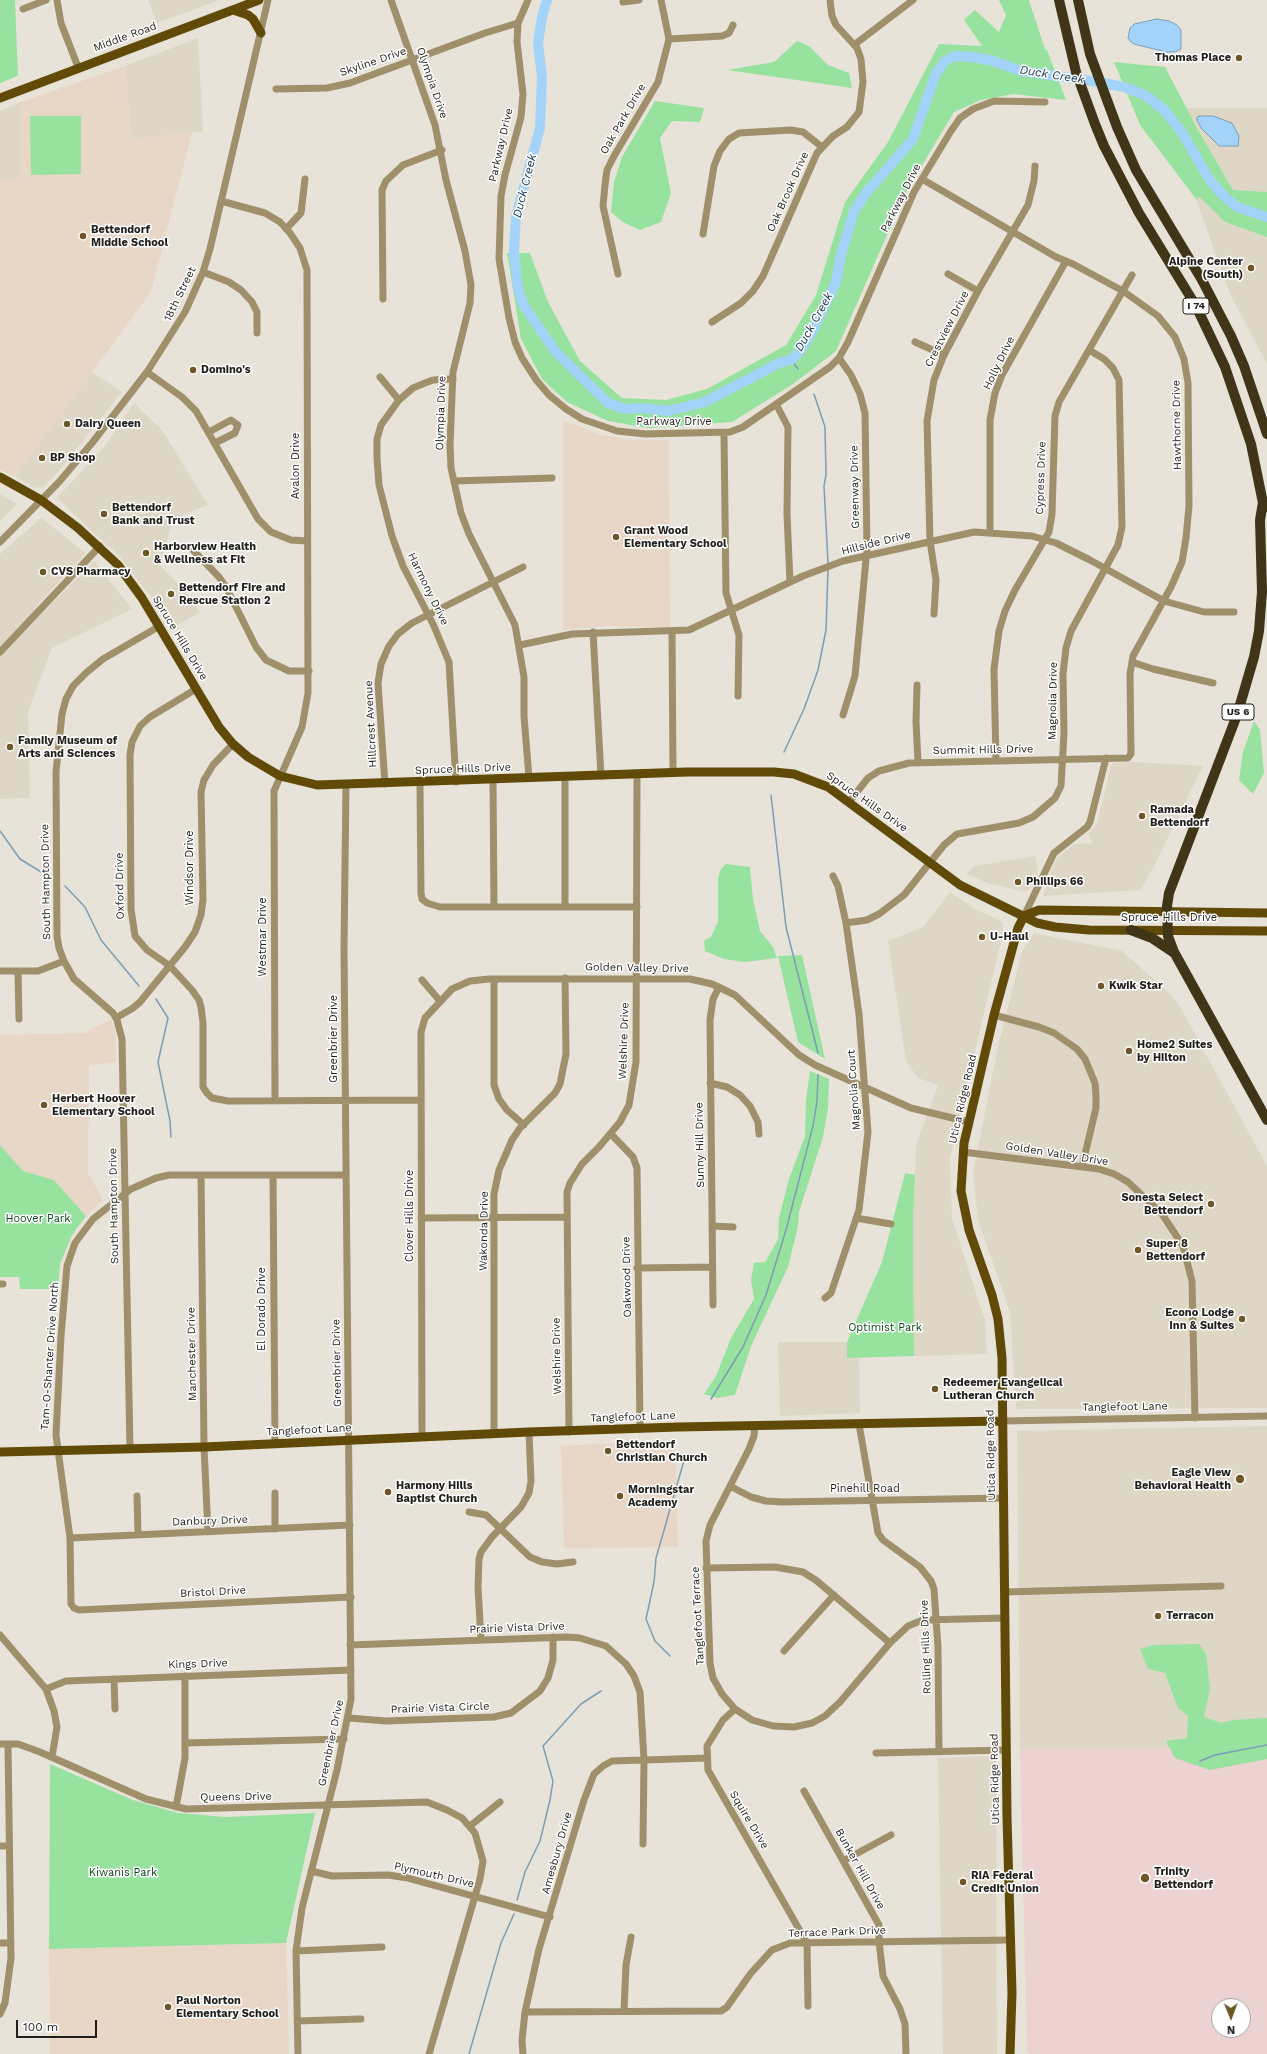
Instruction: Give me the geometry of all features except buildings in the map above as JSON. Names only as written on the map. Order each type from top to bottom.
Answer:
[{"type":"highway","name":"I 74","points":[[1059,0],[1070,50],[1094,124],[1123,185],[1196,306],[1216,346],[1245,423],[1257,470],[1267,526]]},
{"type":"highway","name":"I 74","points":[[1078,0],[1090,54],[1117,128],[1136,170],[1202,280],[1228,330],[1244,366],[1267,434]]},
{"type":"highway","name":"US 6","points":[[1168,930],[1167,900],[1169,893],[1237,715],[1254,657],[1259,631],[1262,592],[1260,520],[1263,502]]},
{"type":"highway","points":[[1131,930],[1152,938],[1174,952]]},
{"type":"highway","points":[[1168,930],[1174,952],[1267,1120]]},
{"type":"main road","name":"Middle Road","points":[[0,98],[78,67],[259,0]]},
{"type":"main road","points":[[233,10],[253,18],[261,33]]},
{"type":"main road","name":"Spruce Hills Drive","points":[[0,477],[41,500],[100,546],[118,566],[142,598],[196,690],[233,744],[248,757],[280,776],[317,785],[346,785],[673,773],[774,772],[794,774],[828,787],[960,885],[1036,923],[1055,927],[1089,930],[1267,931]]},
{"type":"main road","name":"Spruce Hills Drive","points":[[1024,916],[1040,910],[1267,913]]},
{"type":"main road","name":"Utica Ridge Road","points":[[1012,2052],[1012,1940],[1006,1750],[1002,1358],[998,1319],[992,1295],[965,1214],[961,1191],[963,1152],[969,1122],[994,1015],[1018,928],[1024,916]]},
{"type":"main road","name":"Tanglefoot Lane","points":[[0,1452],[204,1447],[529,1432],[1002,1421]]},
{"type":"street","points":[[23,9],[46,0]]},
{"type":"street","points":[[57,0],[61,23],[78,67]]},
{"type":"street","name":"18th Street","points":[[0,542],[41,500],[92,443],[147,372],[185,312],[203,272],[210,249],[268,0]]},
{"type":"street","name":"Olympia Drive","points":[[391,0],[435,125],[442,150],[446,180],[465,251],[471,285],[468,318],[453,379],[450,445],[454,481],[461,513],[469,534],[494,581],[515,626],[520,645],[524,677],[524,716],[529,778]]},
{"type":"street","name":"Parkway Drive","points":[[528,0],[518,23],[517,42],[523,94],[521,117],[505,175],[501,196],[499,259],[509,318],[515,342],[522,358],[537,381],[549,395],[566,409],[596,425],[630,433],[724,433],[742,426],[819,375],[839,358],[848,342],[914,192],[960,118],[973,109],[994,101],[1044,102]]},
{"type":"street","points":[[623,2],[639,0]]},
{"type":"street","name":"Oak Park Drive","points":[[618,274],[603,206],[607,170],[658,82],[670,39],[660,0]]},
{"type":"street","name":"Oak Brook Drive","points":[[712,322],[741,304],[753,291],[763,276],[817,153],[822,147],[847,127],[859,112],[864,82],[861,58],[854,45],[836,24],[832,16],[830,0]]},
{"type":"street","points":[[854,45],[913,0]]},
{"type":"street","name":"Skyline Drive","points":[[276,89],[327,88],[350,83],[486,33],[518,23]]},
{"type":"street","points":[[670,39],[722,36],[729,33],[733,25]]},
{"type":"street","points":[[703,234],[714,166],[720,151],[729,140],[739,133],[791,130],[803,132],[822,147]]},
{"type":"street","points":[[383,298],[382,190],[386,181],[403,165],[442,150]]},
{"type":"street","name":"Crestview Drive","points":[[934,614],[936,580],[930,541],[927,421],[934,380],[944,355],[978,291],[1028,205],[1033,187],[1035,166]]},
{"type":"street","name":"Hawthorne Drive","points":[[922,178],[1012,231],[1123,291],[1158,316],[1175,337],[1184,360],[1188,382],[1189,506],[1186,538],[1182,562],[1164,601],[1133,656],[1130,674],[1131,754]]},
{"type":"street","points":[[286,229],[301,213],[305,179]]},
{"type":"street","name":"Avalon Drive","points":[[221,201],[265,213],[280,222],[300,248],[306,270],[309,671],[306,711],[302,727],[293,750],[280,776]]},
{"type":"street","name":"Holly Drive","points":[[990,533],[990,420],[995,393],[1002,375],[1066,261]]},
{"type":"street","points":[[203,272],[228,282],[241,290],[252,302],[257,312],[257,333]]},
{"type":"street","points":[[948,274],[978,291]]},
{"type":"street","name":"Cypress Drive","points":[[996,760],[994,669],[999,631],[1005,611],[1049,532],[1052,514],[1055,416],[1059,402],[1132,275]]},
{"type":"street","points":[[915,342],[944,355]]},
{"type":"street","name":"Magnolia Drive","points":[[846,923],[867,920],[879,914],[904,895],[944,844],[958,834],[1019,823],[1033,817],[1055,798],[1061,786],[1063,759],[1063,674],[1066,648],[1071,631],[1118,545],[1122,527],[1119,380],[1114,368],[1089,350]]},
{"type":"street","name":"Greenway Drive","points":[[839,358],[851,375],[860,394],[865,413],[866,556],[855,676],[842,715]]},
{"type":"street","points":[[147,372],[182,397],[196,411],[258,518],[271,532],[291,540],[307,540]]},
{"type":"street","points":[[380,377],[399,400]]},
{"type":"street","name":"Harmony Drive","points":[[453,379],[433,380],[413,388],[399,400],[381,426],[377,439],[379,485],[392,536],[403,566],[428,614],[449,662],[456,782]]},
{"type":"street","points":[[776,404],[788,427],[787,514],[790,582]]},
{"type":"street","points":[[209,432],[231,420],[238,426],[236,433],[215,443]]},
{"type":"street","points":[[724,433],[726,593],[738,635],[738,696]]},
{"type":"street","points":[[454,481],[552,478]]},
{"type":"street","name":"Hillside Drive","points":[[520,645],[563,635],[594,632],[672,631],[696,628],[790,582],[843,561],[974,532],[1032,536],[1070,550],[1164,601],[1204,612],[1234,612]]},
{"type":"street","points":[[0,652],[100,546]]},
{"type":"street","points":[[192,550],[219,577],[226,587],[256,647],[266,660],[289,670],[309,671]]},
{"type":"street","name":"Hillcrest Avenue","points":[[385,784],[378,683],[381,664],[389,646],[398,634],[412,623],[523,567]]},
{"type":"street","name":"South Hampton Drive","points":[[130,1448],[122,1038],[116,1018],[105,1004],[74,979],[58,948],[56,772],[62,714],[66,699],[74,686],[87,672],[103,659],[158,627]]},
{"type":"street","points":[[672,631],[673,773]]},
{"type":"street","points":[[594,632],[601,776]]},
{"type":"street","points":[[1132,662],[1152,669],[1213,683]]},
{"type":"street","points":[[918,685],[916,722],[918,762]]},
{"type":"street","name":"Oxford Drive","points":[[196,690],[150,716],[140,726],[132,742],[130,755],[132,926],[135,936],[147,950],[170,966],[192,990],[201,1007],[203,1087],[212,1098],[222,1100],[275,1099]]},
{"type":"street","name":"Windsor Drive","points":[[116,1018],[140,1002],[170,966],[195,932],[201,915],[203,900],[201,792],[204,780],[213,765],[233,744]]},
{"type":"street","name":"Summit Hills Drive","points":[[849,802],[868,778],[879,772],[903,764],[918,762],[1128,758],[1131,754]]},
{"type":"street","name":"Utica Ridge Road","points":[[1024,916],[1054,853],[1087,827],[1090,822],[1106,758]]},
{"type":"street","name":"Welshire Drive","points":[[569,1432],[566,1217],[567,1192],[570,1183],[582,1164],[611,1134],[629,1105],[636,1062],[637,774]]},
{"type":"street","name":"Westmar Drive","points":[[275,1099],[274,791],[280,776]]},
{"type":"street","points":[[565,777],[565,906]]},
{"type":"street","points":[[493,780],[494,907]]},
{"type":"street","points":[[420,783],[421,893],[422,899],[427,903],[440,907],[636,907]]},
{"type":"street","name":"Greenbrier Drive","points":[[298,2054],[296,1951],[302,1908],[329,1804],[349,1718],[351,1699],[345,1099],[346,785]]},
{"type":"street","name":"Magnolia Court","points":[[826,1298],[831,1293],[862,1197],[868,1132],[866,1088],[859,1014],[846,923],[838,886],[833,876]]},
{"type":"street","points":[[0,971],[38,971],[64,961]]},
{"type":"street","points":[[18,972],[19,1019]]},
{"type":"street","name":"Wakonda Drive","points":[[494,1434],[494,1194],[499,1170],[512,1140],[524,1125],[555,1093],[560,1084],[566,1054],[565,978]]},
{"type":"street","points":[[494,979],[494,1084],[499,1099],[507,1110],[524,1125]]},
{"type":"street","name":"Golden Valley Drive","points":[[440,1001],[452,989],[470,981],[494,979],[690,979],[712,984],[735,995],[799,1055],[834,1074],[912,1108],[969,1122]]},
{"type":"street","points":[[422,980],[440,1001]]},
{"type":"street","name":"Sunny Hill Drive","points":[[713,1305],[710,1020],[713,999],[719,988]]},
{"type":"street","name":"Clover Hills Drive","points":[[422,1437],[421,1032],[425,1018],[440,1001]]},
{"type":"street","points":[[994,1015],[1039,1027],[1054,1033],[1077,1049],[1085,1059],[1095,1082],[1096,1108],[1082,1167]]},
{"type":"street","points":[[710,1083],[727,1087],[740,1095],[750,1106],[758,1122],[759,1134]]},
{"type":"street","points":[[275,1099],[420,1100]]},
{"type":"street","name":"Oakwood Drive","points":[[611,1134],[633,1156],[637,1168],[640,1429]]},
{"type":"street","name":"Golden Valley Drive","points":[[963,1152],[1099,1169],[1114,1174],[1128,1182],[1162,1214],[1183,1246],[1192,1281],[1195,1418]]},
{"type":"street","name":"Tam-O-Shanter Drive North","points":[[77,1609],[71,1604],[70,1538],[58,1450],[56,1407],[67,1266],[75,1243],[84,1229],[102,1211],[124,1194],[156,1178],[169,1175],[346,1175]]},
{"type":"street","name":"Manchester Drive","points":[[201,1175],[204,1447],[208,1532]]},
{"type":"street","name":"El Dorado Drive","points":[[273,1175],[274,1444]]},
{"type":"street","points":[[421,1218],[566,1217]]},
{"type":"street","points":[[856,1218],[891,1224]]},
{"type":"street","points":[[712,1226],[734,1227]]},
{"type":"street","points":[[637,1268],[712,1267]]},
{"type":"street","name":"Tanglefoot Lane","points":[[1002,1421],[1267,1416]]},
{"type":"street","name":"Rolling Hills Drive","points":[[859,1424],[878,1533],[883,1540],[920,1567],[931,1581],[934,1589],[937,1620],[939,1752]]},
{"type":"street","name":"Tanglefoot Terrace","points":[[755,1426],[752,1443],[707,1532],[706,1568],[710,1663],[713,1678],[722,1694],[735,1709],[752,1720],[773,1726],[794,1727],[812,1723],[824,1716],[840,1702],[890,1643],[908,1626],[923,1620],[1005,1618]]},
{"type":"street","points":[[481,1640],[478,1586],[479,1559],[481,1552],[500,1529],[521,1508],[529,1493],[531,1481],[529,1432]]},
{"type":"street","name":"Pinehill Road","points":[[730,1486],[766,1501],[872,1501],[1004,1498]]},
{"type":"street","points":[[275,1493],[275,1530]]},
{"type":"street","points":[[137,1496],[138,1534]]},
{"type":"street","points":[[469,1512],[486,1515],[530,1557],[542,1562],[557,1564],[573,1562]]},
{"type":"street","name":"Danbury Drive","points":[[70,1538],[138,1534],[275,1530],[350,1525]]},
{"type":"street","points":[[706,1568],[787,1568],[803,1572],[817,1580],[890,1643]]},
{"type":"street","points":[[1005,1592],[1221,1586]]},
{"type":"street","points":[[784,1651],[834,1595]]},
{"type":"street","name":"Bristol Drive","points":[[77,1609],[351,1597]]},
{"type":"street","points":[[0,1635],[46,1689],[54,1711],[57,1727],[52,1757]]},
{"type":"street","name":"Prairie Vista Drive","points":[[350,1645],[553,1637],[580,1638],[606,1646],[626,1664],[634,1676],[640,1692],[644,1760],[643,1844]]},
{"type":"street","name":"Prairie Vista Circle","points":[[349,1718],[386,1721],[494,1718],[511,1713],[540,1692],[548,1678],[553,1660],[553,1637]]},
{"type":"street","name":"Kings Drive","points":[[46,1689],[66,1681],[351,1670]]},
{"type":"street","points":[[176,1807],[185,1758],[185,1676]]},
{"type":"street","points":[[114,1679],[115,1709]]},
{"type":"street","name":"Squire Drive","points":[[735,1709],[723,1720],[707,1746],[708,1770],[808,1943]]},
{"type":"street","points":[[185,1743],[344,1739]]},
{"type":"street","name":"Queens Drive","points":[[0,1744],[18,1744],[52,1757],[146,1799],[176,1807],[208,1809],[427,1802],[462,1818],[470,1826]]},
{"type":"street","points":[[0,2014],[6,2003],[11,1958],[8,1744]]},
{"type":"street","points":[[876,1753],[1006,1750]]},
{"type":"street","name":"Amesbury Drive","points":[[523,2054],[522,2040],[525,2012],[539,1949],[550,1917],[584,1800],[594,1774],[603,1766],[612,1761],[707,1758]]},
{"type":"street","name":"Bunker Hill Drive","points":[[804,1791],[879,1925],[879,1941],[883,1976],[900,2009],[905,2024],[906,2054]]},
{"type":"street","points":[[429,2054],[475,1896],[483,1861],[479,1843],[470,1826],[500,1802]]},
{"type":"street","points":[[844,1862],[891,1835]]},
{"type":"street","points":[[0,1846],[9,1846]]},
{"type":"street","name":"Plymouth Drive","points":[[311,1872],[332,1876],[394,1876],[475,1896],[550,1917]]},
{"type":"street","points":[[624,2011],[626,1965],[631,1937]]},
{"type":"street","name":"Terrace Park Drive","points":[[525,2012],[721,2011],[727,2007],[751,1973],[772,1950],[790,1943],[1012,1940]]},
{"type":"street","points":[[0,1943],[10,1943]]},
{"type":"street","points":[[808,1943],[808,2006]]},
{"type":"street","points":[[296,1951],[382,1948]]},
{"type":"street","points":[[297,2021],[361,2018]]},
{"type":"shaded area","points":[[148,0],[220,0],[157,23]]},
{"type":"shaded area","points":[[198,38],[203,131],[131,139],[125,66]]},
{"type":"shaded area","name":"Bettendorf Middle School","points":[[125,66],[131,139],[192,132],[151,292],[15,476],[0,470],[0,180],[20,179],[21,102]]},
{"type":"shaded area","points":[[21,102],[20,179],[0,180],[0,111]]},
{"type":"shaded area","points":[[1186,108],[1267,108],[1267,192],[1233,190]]},
{"type":"shaded area","points":[[1200,196],[1225,222],[1267,237],[1267,364],[1230,294],[1196,199]]},
{"type":"shaded area","points":[[92,372],[122,392],[59,471],[44,487],[35,488],[15,476]]},
{"type":"shaded area","points":[[134,403],[162,430],[208,505],[173,519],[160,565],[191,598],[200,612],[174,627],[120,557],[57,498],[105,446]]},
{"type":"shaded area","name":"Grant Wood Elementary School","points":[[563,421],[597,434],[628,440],[669,440],[670,627],[607,626],[563,630]]},
{"type":"shaded area","points":[[0,494],[17,504],[0,521]]},
{"type":"shaded area","points":[[41,518],[86,553],[34,609],[41,615],[94,561],[132,609],[52,648],[28,712],[30,798],[0,799],[0,554]]},
{"type":"shaded area","points":[[1134,762],[1203,766],[1152,870],[1140,890],[1043,896],[1055,861],[1059,856],[1074,844],[1092,843],[1088,834],[1097,824],[1112,763]]},
{"type":"shaded area","points":[[1035,856],[1038,872],[1027,892],[987,883],[967,874],[974,866]]},
{"type":"shaded area","points":[[950,892],[975,909],[1003,922],[1003,932],[950,1158],[952,1219],[985,1320],[987,1354],[914,1356],[913,1221],[916,1145],[938,1085],[918,1078],[906,1061],[888,941],[923,927]]},
{"type":"shaded area","points":[[1034,933],[1122,951],[1168,992],[1179,1005],[1267,1166],[1267,1408],[1016,1409],[1010,1312],[978,1220],[973,1173],[997,1051],[1022,952]]},
{"type":"shaded area","name":"Herbert Hoover Elementary School","points":[[111,1019],[115,1030],[116,1062],[89,1065],[88,1173],[103,1200],[86,1216],[54,1180],[23,1171],[0,1145],[0,1035],[84,1033]]},
{"type":"shaded area","points":[[778,1342],[847,1342],[848,1358],[859,1357],[860,1413],[780,1416]]},
{"type":"shaded area","points":[[1267,1426],[1267,1750],[1020,1748],[1017,1431]]},
{"type":"shaded area","name":"Morningstar Academy","points":[[675,1440],[678,1547],[564,1548],[561,1446]]},
{"type":"shaded area","name":"Trinity Bettendorf","points":[[1020,1748],[1267,1750],[1267,2054],[1029,2054],[1027,2052]]},
{"type":"shaded area","points":[[996,1756],[997,2054],[943,2054],[938,1758]]},
{"type":"shaded area","name":"Paul Norton Elementary School","points":[[286,1943],[289,2054],[50,2054],[49,1949]]},
{"type":"green space","points":[[0,0],[15,0],[18,76],[0,83]]},
{"type":"green space","points":[[999,0],[1029,0],[1045,49],[1047,50],[1066,100],[1013,94],[981,100],[954,112],[906,192],[836,351],[793,384],[732,422],[648,428],[608,421],[567,402],[542,379],[521,339],[507,253],[530,253],[548,302],[580,361],[622,398],[666,400],[707,389],[786,345],[816,295],[845,202],[888,142],[939,44],[982,46],[964,20],[975,10],[999,32],[1006,15]]},
{"type":"green space","points":[[797,41],[809,46],[828,65],[849,73],[852,88],[727,70],[774,62]]},
{"type":"green space","points":[[1114,62],[1165,67],[1197,128],[1233,190],[1267,192],[1267,237],[1225,222],[1200,197],[1196,199],[1140,125]]},
{"type":"green space","points":[[655,101],[704,108],[700,122],[672,121],[660,138],[671,193],[661,222],[640,230],[623,222],[611,212],[614,182],[622,157]]},
{"type":"green space","points":[[30,116],[81,116],[81,174],[31,175]]},
{"type":"green space","points":[[1254,721],[1260,730],[1264,773],[1253,794],[1239,780],[1243,752]]},
{"type":"green space","points":[[726,864],[750,867],[753,899],[760,931],[773,947],[777,958],[744,962],[724,959],[705,951],[704,941],[711,937],[718,922],[718,878],[721,869]]},
{"type":"green space","points":[[802,955],[825,1059],[798,1042],[778,956]]},
{"type":"green space","points":[[810,1071],[829,1079],[828,1108],[823,1137],[799,1212],[798,1226],[788,1267],[751,1346],[735,1395],[717,1398],[704,1394],[716,1376],[731,1338],[754,1299],[751,1280],[754,1263],[765,1262],[778,1239],[779,1218],[789,1179],[805,1136],[806,1100]]},
{"type":"green space","name":"Hoover Park","points":[[0,1145],[23,1171],[54,1180],[86,1216],[72,1235],[60,1264],[58,1289],[20,1289],[19,1277],[0,1277]]},
{"type":"green space","name":"Optimist Park","points":[[905,1173],[915,1175],[913,1221],[914,1356],[847,1358],[847,1342],[882,1262]]},
{"type":"green space","points":[[1199,1644],[1206,1654],[1210,1689],[1204,1717],[1221,1723],[1232,1720],[1267,1718],[1267,1759],[1210,1770],[1175,1758],[1166,1741],[1187,1738],[1188,1716],[1178,1708],[1165,1673],[1148,1669],[1140,1649],[1154,1645]]},
{"type":"green space","name":"Kiwanis Park","points":[[50,1764],[133,1800],[178,1813],[226,1817],[315,1813],[286,1943],[49,1949]]},
{"type":"water","points":[[1157,19],[1169,21],[1177,25],[1181,30],[1181,49],[1175,52],[1166,52],[1134,44],[1130,41],[1128,38],[1130,28],[1134,24]]},
{"type":"water","points":[[1213,116],[1232,123],[1239,136],[1238,146],[1219,146],[1201,128],[1197,120],[1197,117]]},
{"type":"waterway","name":"Duck Creek","points":[[547,0],[542,17],[538,43],[542,77],[540,128],[516,216],[514,251],[518,289],[524,306],[555,351],[608,403],[625,409],[641,408],[668,411],[705,402],[779,363],[791,360],[800,351],[811,334],[836,282],[841,255],[854,211],[866,193],[913,139],[936,73],[945,61],[954,56],[973,57],[993,61],[1021,71],[1124,87],[1145,95],[1164,110],[1181,131],[1211,182],[1225,197],[1237,207],[1267,217]]},
{"type":"waterway","points":[[791,360],[798,369]]},
{"type":"waterway","points":[[814,394],[825,427],[826,475],[824,486],[828,563]]},
{"type":"waterway","points":[[784,752],[804,709],[818,670],[826,630],[828,569]]},
{"type":"waterway","points":[[771,795],[786,927],[818,1053]]},
{"type":"waterway","points":[[0,831],[20,859],[51,878]]},
{"type":"waterway","points":[[65,886],[85,907],[101,940],[139,986]]},
{"type":"waterway","points":[[156,999],[168,1018],[158,1062],[170,1121],[171,1137]]},
{"type":"waterway","points":[[711,1399],[743,1347],[766,1295],[786,1230],[813,1126],[817,1101],[818,1075]]},
{"type":"waterway","points":[[670,1656],[655,1641],[646,1619],[654,1582],[656,1558],[685,1457]]},
{"type":"waterway","points":[[517,1900],[525,1872],[540,1841],[550,1800],[553,1781],[543,1746],[581,1704],[601,1691]]},
{"type":"waterway","points":[[1200,1761],[1215,1755],[1267,1745]]},
{"type":"waterway","points":[[469,2054],[501,1943],[514,1914]]},
{"type":"place","name":"Thomas Place","points":[[1239,58]]},
{"type":"place","name":"Bettendorf Middle School","points":[[83,236]]},
{"type":"place","name":"Alpine Center (South)","points":[[1251,268]]},
{"type":"place","name":"Domino's","points":[[193,370]]},
{"type":"place","name":"Dairy Queen","points":[[67,424]]},
{"type":"place","name":"BP Shop","points":[[42,458]]},
{"type":"place","name":"Bettendorf Bank and Trust","points":[[104,514]]},
{"type":"place","name":"Grant Wood Elementary School","points":[[616,537]]},
{"type":"place","name":"Harborview Health & Wellness at Fit","points":[[146,553]]},
{"type":"place","name":"CVS Pharmacy","points":[[43,572]]},
{"type":"place","name":"Bettendorf Fire and Rescue Station 2","points":[[171,594]]},
{"type":"place","name":"Family Museum of Arts and Sciences","points":[[10,747]]},
{"type":"place","name":"Ramada Bettendorf","points":[[1142,816]]},
{"type":"place","name":"Phillips 66","points":[[1018,882]]},
{"type":"place","name":"U-Haul","points":[[982,937]]},
{"type":"place","name":"Kwik Star","points":[[1101,986]]},
{"type":"place","name":"Home2 Suites by Hilton","points":[[1129,1051]]},
{"type":"place","name":"Herbert Hoover Elementary School","points":[[44,1105]]},
{"type":"place","name":"Sonesta Select Bettendorf","points":[[1211,1204]]},
{"type":"place","name":"Super 8 Bettendorf","points":[[1138,1250]]},
{"type":"place","name":"Econo Lodge Inn & Suites","points":[[1242,1319]]},
{"type":"place","name":"Redeemer Evangelical Lutheran Church","points":[[935,1389]]},
{"type":"place","name":"Bettendorf Christian Church","points":[[608,1451]]},
{"type":"place","name":"Eagle View Behavioral Health","points":[[1240,1479]]},
{"type":"place","name":"Harmony Hills Baptist Church","points":[[388,1492]]},
{"type":"place","name":"Morningstar Academy","points":[[620,1496]]},
{"type":"place","name":"Terracon","points":[[1158,1616]]},
{"type":"place","name":"Trinity Bettendorf","points":[[1145,1878]]},
{"type":"place","name":"RIA Federal Credit Union","points":[[963,1882]]},
{"type":"place","name":"Paul Norton Elementary School","points":[[168,2007]]}]
